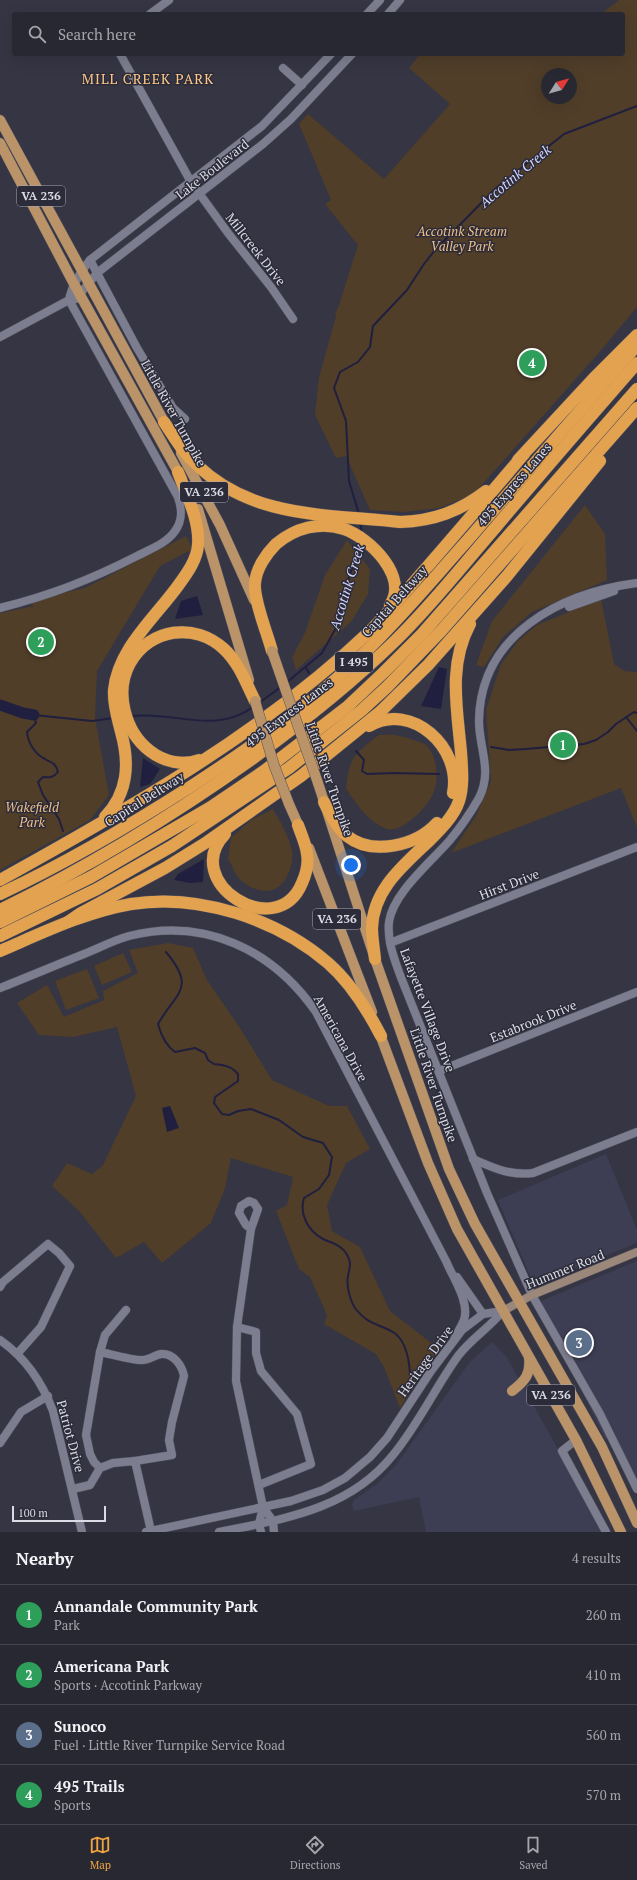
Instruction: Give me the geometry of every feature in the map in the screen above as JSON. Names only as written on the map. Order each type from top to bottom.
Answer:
[{"type":"highway","points":[[272,651],[254,585],[256,575],[266,556],[282,539],[325,520],[419,521],[453,512],[474,500],[492,487],[594,378],[637,335]]},
{"type":"highway","name":"Capital Beltway","points":[[0,894],[66,861],[164,804],[242,752],[291,716],[338,677],[404,612],[637,346]]},
{"type":"highway","name":"495 Express Lanes","points":[[0,910],[112,851],[160,821],[232,773],[330,700],[377,658],[420,615],[637,363]]},
{"type":"highway","name":"I 495","points":[[0,922],[91,877],[191,819],[264,771],[342,711],[418,639],[637,389]]},
{"type":"highway","points":[[0,936],[97,889],[172,846],[289,768],[362,710],[392,682],[441,631],[637,408]]},
{"type":"highway","points":[[164,422],[179,446],[196,465],[225,488],[243,497],[325,520],[355,534],[369,544],[382,558],[393,578],[396,587],[395,595],[386,611],[369,631]]},
{"type":"highway","points":[[68,922],[81,913],[165,868],[243,817],[301,776],[345,742],[380,712],[413,680],[496,587],[583,484],[604,456],[613,435]]},
{"type":"highway","points":[[0,880],[61,846],[218,751],[244,734],[303,688],[369,631],[397,602],[524,454]]},
{"type":"highway","points":[[61,846],[98,822],[113,808],[119,798],[126,778],[127,769],[116,709],[119,690],[119,669],[126,654],[174,592],[189,569],[198,545],[196,524],[178,472]]},
{"type":"highway","points":[[375,959],[373,924],[375,907],[380,895],[393,876],[449,819],[459,801],[462,764],[455,672],[463,638],[496,587]]},
{"type":"highway","points":[[218,751],[198,761],[180,763],[173,762],[152,753],[138,740],[125,714],[119,690],[135,656],[150,643],[164,635],[196,632],[210,638],[234,659],[244,673],[255,701]]},
{"type":"highway","points":[[324,802],[330,815],[346,835],[357,842],[382,846],[396,846],[423,834],[435,825],[446,812],[451,799],[454,786],[453,771],[449,759],[444,747],[427,729],[415,723],[391,719],[374,724],[345,742]]},
{"type":"highway","points":[[243,817],[229,829],[215,846],[212,855],[213,866],[217,878],[224,889],[234,899],[246,905],[259,908],[270,909],[282,905],[290,900],[300,889],[307,870],[307,854],[298,825]]},
{"type":"highway","points":[[0,951],[68,922],[111,908],[164,901],[182,902],[217,908],[258,922],[298,942],[329,964],[352,990],[373,1021],[381,1036]]},
{"type":"main road","name":"Little River Turnpike","points":[[0,120],[81,272],[220,525],[256,604],[318,783],[375,959],[450,1169],[475,1224],[602,1447],[637,1522]]},
{"type":"main road","name":"Little River Turnpike","points":[[0,143],[74,284],[195,503],[202,522],[244,673]]},
{"type":"main road","name":"VA 236","points":[[255,701],[274,765],[289,804],[310,850],[438,1187],[457,1229],[576,1440],[622,1532]]},
{"type":"main road","name":"Hummer Road","points":[[503,1311],[532,1295],[637,1252]]},
{"type":"main road","points":[[512,1391],[526,1378],[529,1372],[528,1354]]},
{"type":"street","points":[[153,12],[169,0]]},
{"type":"street","points":[[369,12],[380,0]]},
{"type":"street","points":[[390,12],[400,0]]},
{"type":"street","points":[[121,56],[191,182]]},
{"type":"street","name":"Lake Boulevard","points":[[69,300],[74,284],[90,260],[262,126],[329,56]]},
{"type":"street","name":"Lake Boulevard","points":[[80,295],[88,283],[97,274],[263,144],[291,119],[350,56]]},
{"type":"street","points":[[283,68],[302,85]]},
{"type":"street","name":"Millcreek Drive","points":[[191,182],[272,287],[293,319]]},
{"type":"street","points":[[90,260],[137,348],[173,408],[185,419]]},
{"type":"street","points":[[0,336],[80,295]]},
{"type":"street","points":[[0,608],[53,593],[99,576],[160,544],[174,532],[178,525],[181,513],[178,497],[69,300]]},
{"type":"street","name":"Lafayette Village Drive","points":[[637,584],[607,588],[579,597],[534,620],[512,638],[491,667],[485,683],[480,709],[481,737],[486,769],[481,792],[456,832],[396,901],[389,920],[390,944],[400,975],[508,1244],[532,1295],[600,1414],[637,1489]]},
{"type":"street","name":"Hirst Drive","points":[[390,944],[637,847]]},
{"type":"street","name":"Americana Drive","points":[[0,988],[118,940],[158,931],[175,930],[208,935],[239,945],[276,968],[297,987],[316,1012],[446,1261],[464,1301],[466,1310],[464,1319],[454,1340]]},
{"type":"street","name":"Estabrook Drive","points":[[438,1071],[637,992]]},
{"type":"street","points":[[473,1159],[505,1172],[522,1174],[533,1173],[637,1132]]},
{"type":"street","points":[[251,1228],[237,1327],[236,1382],[263,1507],[260,1528]]},
{"type":"street","points":[[0,1287],[3,1282],[48,1244],[59,1253],[70,1266],[41,1327],[17,1354]]},
{"type":"street","name":"Americana Drive","points":[[446,1261],[483,1314]]},
{"type":"street","points":[[100,1468],[94,1462],[90,1454],[86,1435],[100,1352],[105,1335],[126,1310]]},
{"type":"street","name":"Heritage Drive","points":[[148,1531],[291,1501],[324,1490],[345,1478],[370,1457],[386,1438],[431,1371],[462,1330],[483,1314],[503,1311]]},
{"type":"street","name":"Heritage Drive","points":[[219,1532],[260,1528],[273,1521],[331,1503],[355,1490],[382,1467],[399,1447],[459,1355],[473,1339],[491,1325],[503,1311]]},
{"type":"street","points":[[237,1327],[256,1332],[256,1353],[261,1370],[297,1414],[311,1464],[259,1485]]},
{"type":"street","name":"Patriot Drive","points":[[0,1340],[17,1354],[35,1374],[48,1396],[73,1489],[82,1532]]},
{"type":"street","points":[[73,1489],[90,1485],[100,1468],[113,1463],[172,1455],[170,1440],[172,1422],[184,1376],[178,1361],[161,1354],[142,1360],[100,1352]]},
{"type":"street","points":[[0,1443],[21,1412],[48,1396]]},
{"type":"street","points":[[576,1440],[562,1451],[606,1532]]},
{"type":"street","points":[[135,1461],[148,1531]]},
{"type":"street","points":[[263,1507],[273,1521],[274,1532]]},
{"type":"shaded area","points":[[197,596],[203,615],[175,619],[181,601]]},
{"type":"shaded area","points":[[439,667],[447,669],[441,709],[421,706]]},
{"type":"shaded area","points":[[143,758],[160,769],[150,784],[140,787]]},
{"type":"shaded area","points":[[204,859],[203,882],[190,883],[174,880],[178,874]]},
{"type":"shaded area","points":[[170,1106],[179,1128],[167,1132],[162,1108]]},
{"type":"shaded area","points":[[606,1154],[637,1230],[637,1243],[539,1282],[532,1280],[498,1200]]},
{"type":"shaded area","points":[[637,1261],[637,1480],[614,1436],[605,1439],[553,1330],[541,1301]]},
{"type":"shaded area","points":[[492,1342],[506,1356],[604,1532],[426,1532],[419,1497],[354,1511],[352,1505],[354,1500],[378,1483],[396,1465],[469,1363]]},
{"type":"green space","name":"Accotink Stream Valley Park","points":[[619,0],[637,0],[637,307],[603,348],[473,495],[439,508],[404,512],[370,510],[346,456],[336,458],[315,415],[319,377],[336,316],[335,313],[338,308],[358,245],[325,204],[331,200],[299,124],[308,114],[384,179],[450,104],[409,68],[418,56],[625,56],[625,12],[604,12]]},
{"type":"green space","points":[[585,505],[605,534],[607,580],[532,612],[503,637],[484,667],[476,665],[492,621]]},
{"type":"green space","name":"Wakefield Park","points":[[186,536],[193,549],[160,566],[97,671],[95,718],[109,795],[90,820],[0,870],[0,613],[34,606],[27,601],[85,588]]},
{"type":"green space","points":[[347,540],[370,569],[368,594],[351,622],[296,670],[292,657],[305,633],[325,575]]},
{"type":"green space","points":[[601,599],[614,664],[624,671],[637,672],[637,828],[621,788],[451,853],[476,816],[491,781],[486,710],[501,664],[518,641],[537,625]]},
{"type":"green space","points":[[379,735],[397,735],[426,745],[433,755],[435,762],[437,776],[435,789],[426,806],[406,824],[393,829],[387,829],[374,822],[346,789],[349,770],[354,757]]},
{"type":"green space","points":[[273,809],[289,840],[292,851],[292,862],[289,873],[283,882],[275,889],[266,891],[252,888],[244,883],[237,875],[228,859],[231,838],[251,820]]},
{"type":"green space","points":[[168,943],[193,948],[207,980],[240,1028],[272,1080],[329,1106],[347,1106],[370,1149],[346,1163],[327,1205],[332,1231],[360,1247],[390,1311],[439,1349],[400,1408],[384,1367],[376,1354],[324,1324],[327,1315],[310,1277],[299,1269],[276,1211],[287,1205],[293,1177],[231,1158],[225,1188],[211,1223],[162,1263],[144,1242],[116,1258],[79,1211],[52,1186],[67,1163],[92,1174],[103,1165],[136,1096],[117,1027],[73,1037],[39,1035],[17,1003],[47,985],[64,1017],[104,1000],[103,991],[138,973],[129,950]]},
{"type":"green space","points":[[123,953],[132,972],[102,985],[94,966]]},
{"type":"green space","points":[[87,969],[99,998],[66,1010],[55,981]]},
{"type":"waterway","name":"Accotink Creek","points":[[359,514],[349,481],[346,421],[334,388],[340,372],[358,362],[370,347],[373,326],[407,290],[435,250],[496,188],[564,134],[637,106]]},
{"type":"waterway","name":"Accotink Creek","points":[[360,522],[362,534]]},
{"type":"waterway","name":"Accotink Creek","points":[[286,683],[322,653],[336,628],[345,590],[360,544]]},
{"type":"waterway","name":"Accotink Creek","points":[[306,668],[309,673]]},
{"type":"waterway","name":"Accotink Creek","points":[[260,702],[281,687]]},
{"type":"waterway","name":"Accotink Creek","points":[[0,705],[34,715]]},
{"type":"waterway","name":"Accotink Creek","points":[[132,716],[148,715],[209,721],[224,720],[239,715],[253,707]]},
{"type":"waterway","points":[[491,747],[509,750],[584,744],[596,740],[634,712],[637,713]]},
{"type":"waterway","points":[[63,831],[59,819],[43,795],[38,782],[43,777],[52,777],[58,772],[53,764],[41,757],[35,751],[29,740],[27,732],[36,723],[34,715],[92,721],[114,718]]},
{"type":"waterway","points":[[626,717],[637,731]]},
{"type":"waterway","points":[[356,751],[364,760],[362,771],[367,774],[439,774]]},
{"type":"waterway","points":[[166,952],[175,964],[180,974],[182,983],[177,997],[158,1024],[164,1040],[175,1052],[195,1048],[205,1053],[208,1060],[214,1064],[227,1066],[238,1074],[238,1081],[215,1097],[214,1103],[222,1114],[229,1115],[238,1111],[251,1109],[279,1120],[303,1137],[323,1143],[332,1157],[329,1175],[319,1189],[304,1198],[303,1210],[306,1222],[318,1236],[344,1250],[350,1264],[348,1288],[353,1305],[364,1318],[397,1335],[406,1350],[410,1373]]},
{"type":"place","name":"495 Trails","points":[[532,363]]},
{"type":"place","name":"Americana Park","points":[[41,642]]},
{"type":"place","name":"Annandale Community Park","points":[[563,745]]},
{"type":"place","name":"Sunoco","points":[[579,1343]]},
{"type":"district","name":"MILL CREEK PARK","points":[[148,79]]}]
